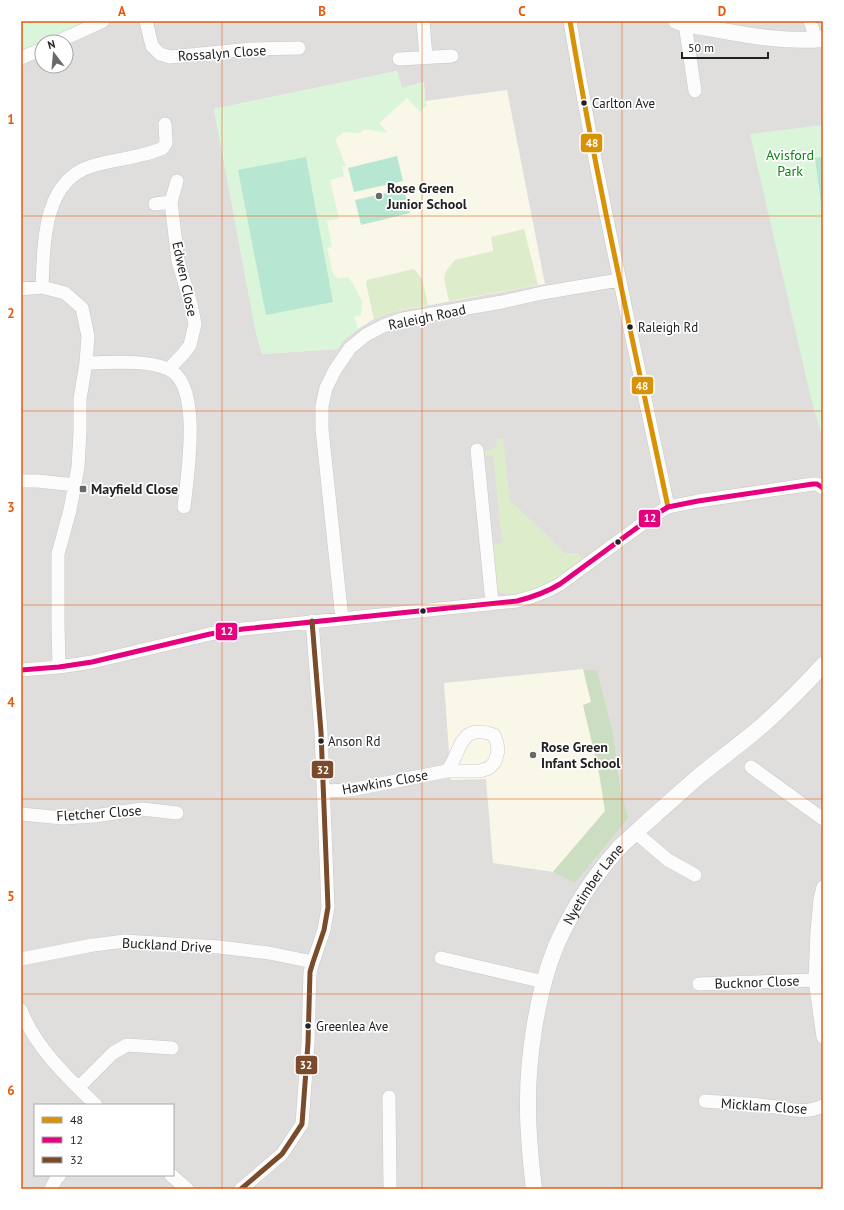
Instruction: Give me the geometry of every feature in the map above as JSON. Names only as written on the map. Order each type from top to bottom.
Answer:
[{"type":"street","points":[[74,34],[103,21]]},
{"type":"street","name":"Rossalyn Close","points":[[146,21],[152,46],[160,54],[170,57],[251,50],[299,48]]},
{"type":"street","points":[[423,21],[426,57]]},
{"type":"street","points":[[570,21],[590,136],[619,280],[668,507]]},
{"type":"street","points":[[696,91],[680,22],[748,35],[788,39],[819,39],[810,21]]},
{"type":"street","points":[[21,58],[34,52]]},
{"type":"street","points":[[399,59],[452,56]]},
{"type":"street","points":[[42,287],[44,250],[48,220],[51,205],[58,193],[74,175],[90,166],[157,151],[163,148],[166,144],[164,124]]},
{"type":"street","name":"Edwen Close","points":[[169,369],[190,345],[194,324],[191,304],[178,261],[171,202],[177,181]]},
{"type":"street","points":[[155,204],[171,202]]},
{"type":"street","name":"Raleigh Road","points":[[342,618],[322,429],[322,406],[326,388],[335,370],[350,348],[366,335],[382,326],[403,319],[619,280]]},
{"type":"street","points":[[21,289],[42,287],[65,293],[82,308],[88,336],[86,363],[80,399],[78,467],[58,554],[59,667]]},
{"type":"street","points":[[86,363],[134,363],[169,369],[177,375],[183,384],[188,401],[191,421],[190,450],[184,507]]},
{"type":"street","points":[[477,450],[492,603]]},
{"type":"street","points":[[21,481],[38,481],[75,485]]},
{"type":"street","points":[[21,670],[59,667],[92,662],[210,634],[312,621],[518,601],[551,590],[653,516],[668,507],[698,501],[813,484],[823,488]]},
{"type":"street","points":[[241,1189],[282,1154],[302,1124],[308,1051],[310,972],[324,930],[328,907],[321,732],[312,621]]},
{"type":"street","name":"Nyetimber Lane","points":[[534,1189],[529,1141],[529,1070],[538,1004],[556,947],[571,915],[596,878],[618,850],[635,832],[795,696],[823,665]]},
{"type":"street","points":[[751,767],[823,819]]},
{"type":"street","name":"Hawkins Close","points":[[323,791],[350,790],[447,771]]},
{"type":"street","name":"Fletcher Close","points":[[21,814],[63,818],[94,816],[142,809],[176,813]]},
{"type":"street","points":[[635,832],[668,860],[695,875]]},
{"type":"street","points":[[822,895],[815,980],[823,1037]]},
{"type":"street","name":"Buckland Drive","points":[[21,959],[93,945],[125,941],[219,947],[269,953],[313,962]]},
{"type":"street","points":[[441,958],[544,982]]},
{"type":"street","name":"Bucknor Close","points":[[699,984],[815,980]]},
{"type":"street","points":[[22,1014],[52,1060],[95,1104]]},
{"type":"street","points":[[78,1088],[113,1053],[127,1045],[172,1048]]},
{"type":"street","points":[[389,1098],[390,1189]]},
{"type":"street","name":"Micklam Close","points":[[705,1101],[769,1106],[804,1111],[823,1106]]},
{"type":"street","points":[[51,1189],[59,1176]]},
{"type":"street","points":[[172,1176],[187,1189]]},
{"type":"shaded area","points":[[21,21],[823,21],[823,1189],[21,1189]]},
{"type":"shaded area","name":"Rose Green Junior School","points":[[397,71],[402,88],[424,82],[425,101],[507,90],[545,284],[392,312],[374,319],[358,329],[344,340],[337,349],[262,354],[256,333],[214,109]]},
{"type":"shaded area","name":"Rose Green Infant School","points":[[583,669],[597,670],[613,732],[621,793],[553,872],[493,863],[486,779],[451,780],[444,683]]},
{"type":"green space","points":[[21,21],[85,21],[57,34],[34,34],[34,45],[21,51]]},
{"type":"green space","points":[[397,71],[402,88],[424,82],[425,101],[427,105],[420,112],[407,98],[379,123],[388,133],[365,129],[360,133],[344,132],[335,139],[346,166],[342,167],[344,176],[330,180],[339,219],[327,221],[332,247],[327,248],[333,274],[338,279],[347,277],[352,282],[362,301],[361,315],[354,317],[358,329],[344,340],[337,349],[262,354],[256,333],[214,109]]},
{"type":"green space","name":"Avisford Park","points":[[823,125],[823,441],[810,394],[750,134]]},
{"type":"green space","points":[[397,156],[403,181],[354,192],[348,168]]},
{"type":"green space","points":[[306,157],[333,302],[266,315],[238,170]]},
{"type":"green space","points":[[823,157],[823,218],[815,158]]},
{"type":"green space","points":[[404,189],[410,213],[361,225],[355,200]]},
{"type":"green space","points":[[524,229],[538,285],[449,301],[444,278],[446,271],[455,260],[493,251],[491,237]]},
{"type":"green space","points":[[414,269],[422,279],[428,305],[392,312],[374,319],[366,283],[367,280]]},
{"type":"green space","points":[[503,438],[510,500],[565,553],[578,553],[582,559],[544,585],[513,594],[502,592],[498,589],[494,580],[491,544],[502,543],[493,455],[485,456],[484,452],[497,447],[496,439]]},
{"type":"green space","points":[[583,669],[597,670],[613,732],[621,793],[628,818],[575,883],[553,872],[605,811],[599,773],[583,705],[591,702]]},
{"type":"transit line","name":"48","points":[[570,21],[604,204],[668,507]]},
{"type":"transit line","name":"12","points":[[21,670],[59,667],[92,662],[210,634],[243,629],[517,601],[540,594],[560,584],[653,516],[668,507],[698,501],[813,484],[817,484],[823,488]]},
{"type":"transit line","name":"32","points":[[241,1189],[282,1154],[302,1124],[308,1043],[310,972],[324,930],[328,907],[321,732],[312,621]]},
{"type":"place","name":"Carlton Ave","points":[[584,103]]},
{"type":"place","name":"Rose Green Junior School","points":[[379,196]]},
{"type":"place","name":"Raleigh Rd","points":[[630,327]]},
{"type":"place","name":"Mayfield Close","points":[[83,489]]},
{"type":"place","name":"Anson Rd","points":[[321,741]]},
{"type":"place","name":"Rose Green Infant School","points":[[533,755]]},
{"type":"place","name":"Greenlea Ave","points":[[308,1026]]}]
